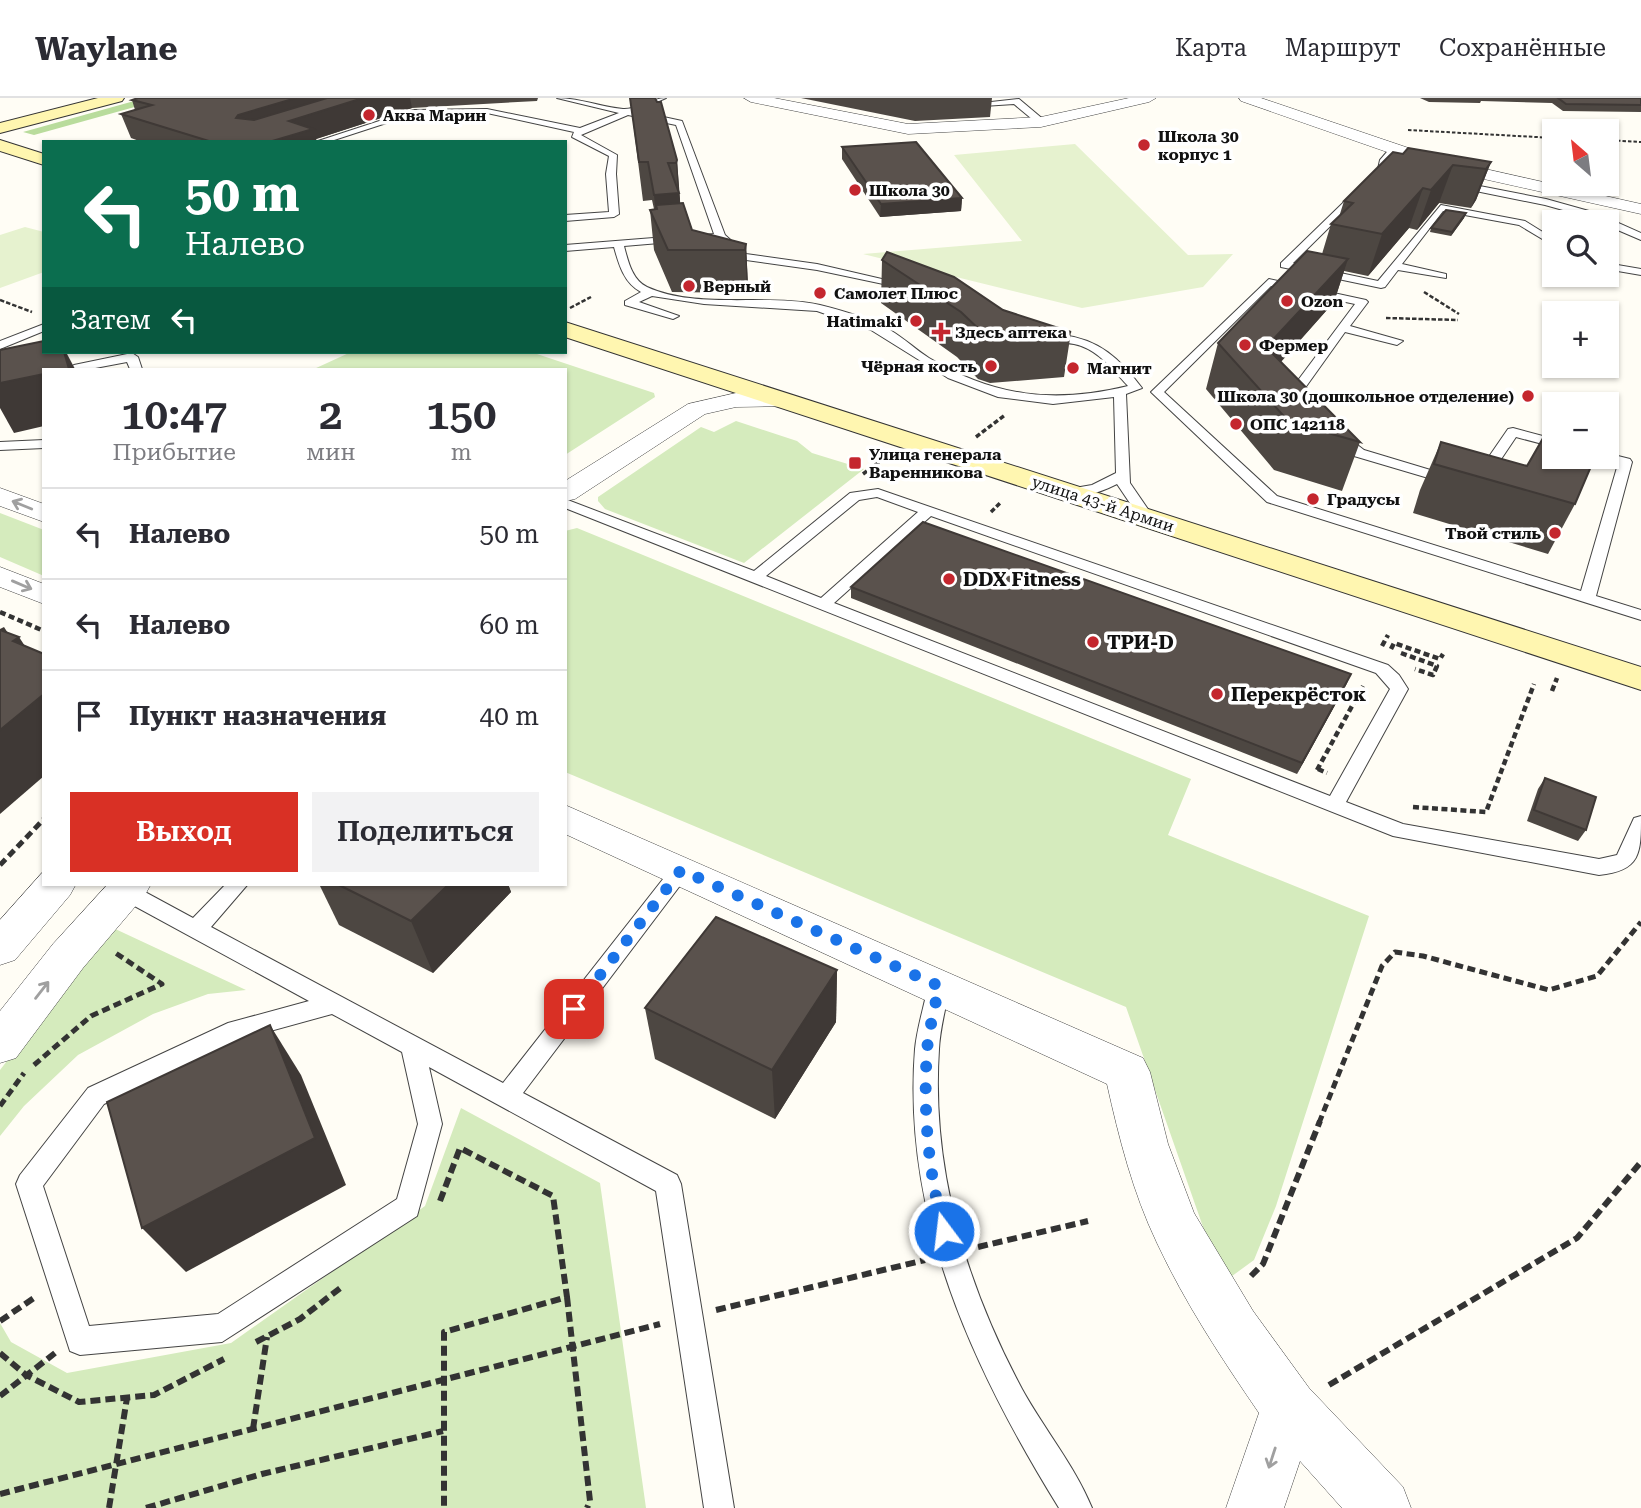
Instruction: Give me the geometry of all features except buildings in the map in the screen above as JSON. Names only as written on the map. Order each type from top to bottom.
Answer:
[{"type":"main road","points":[[2,137],[116,98]]},
{"type":"main road","points":[[2,137],[42,159]]},
{"type":"main road","name":"улица 43-й Армии","points":[[567,330],[1641,679]]},
{"type":"street","points":[[751,98],[908,130],[1041,122],[1149,98]]},
{"type":"street","points":[[1246,98],[1392,149],[1479,174],[1641,209]]},
{"type":"street","points":[[688,369],[704,390],[697,409]]},
{"type":"street","points":[[567,492],[697,409],[736,400],[786,401]]},
{"type":"street","points":[[0,496],[42,512]]},
{"type":"street","points":[[0,576],[42,594]]},
{"type":"street","points":[[567,819],[1127,1072],[1144,1144],[1175,1227],[1234,1330],[1289,1408],[1382,1508]]},
{"type":"street","points":[[0,948],[54,886]]},
{"type":"street","points":[[0,1044],[128,887]]},
{"type":"street","points":[[1255,1508],[1289,1408]]},
{"type":"lane","points":[[561,98],[679,123],[720,236],[743,257],[817,267],[918,289]]},
{"type":"lane","points":[[567,218],[614,214],[612,155],[575,135],[662,98]]},
{"type":"lane","points":[[961,105],[1019,100],[1041,122]]},
{"type":"lane","points":[[325,140],[412,112],[487,111],[581,131]]},
{"type":"lane","points":[[1392,149],[1384,160],[1382,170],[1285,265],[1381,285],[1441,208],[1522,223],[1542,236]]},
{"type":"lane","points":[[1382,170],[1395,172]]},
{"type":"lane","points":[[1436,181],[1546,202],[1593,215],[1641,237]]},
{"type":"lane","points":[[567,248],[720,236]]},
{"type":"lane","points":[[618,244],[631,280],[640,288],[678,298],[780,302],[820,309],[882,330],[926,361],[995,395],[1063,402],[1136,388],[1157,392],[1272,499],[1641,615]]},
{"type":"lane","points":[[1395,266],[1442,276]]},
{"type":"lane","points":[[1619,268],[1641,272]]},
{"type":"lane","points":[[1157,392],[1269,282],[1362,302],[1293,395],[1311,411]]},
{"type":"lane","points":[[650,292],[629,303],[673,316]]},
{"type":"lane","points":[[1346,323],[1397,341]]},
{"type":"lane","points":[[0,345],[42,328]]},
{"type":"lane","points":[[1034,335],[1074,339],[1100,348],[1136,388]]},
{"type":"lane","points":[[79,368],[132,357],[136,368]]},
{"type":"lane","points":[[1120,393],[1123,483],[1147,518]]},
{"type":"lane","points":[[1330,428],[1359,453],[1468,486],[1513,432],[1542,440]]},
{"type":"lane","points":[[0,446],[42,444]]},
{"type":"lane","points":[[1587,598],[1625,462],[1619,460]]},
{"type":"lane","points":[[1068,493],[1091,491],[1112,483],[1122,475]]},
{"type":"lane","points":[[755,578],[855,496],[878,493],[1382,669],[1399,689],[1334,807]]},
{"type":"lane","points":[[567,504],[1400,831],[1599,867],[1617,866],[1627,860],[1641,823]]},
{"type":"lane","points":[[823,604],[928,511]]},
{"type":"lane","points":[[506,1097],[681,870]]},
{"type":"lane","points":[[196,929],[236,886]]},
{"type":"lane","points":[[128,887],[196,929],[668,1184],[719,1508]]},
{"type":"lane","points":[[939,986],[927,1047],[926,1113],[932,1185],[955,1275],[994,1368],[1076,1508]]},
{"type":"lane","points":[[334,1004],[236,1030],[96,1097],[29,1184],[80,1342],[222,1328],[408,1207],[430,1124],[412,1046]]},
{"type":"path","points":[[1402,130],[1542,137]]},
{"type":"path","points":[[1619,141],[1641,142]]},
{"type":"path","points":[[567,309],[590,297]]},
{"type":"path","points":[[0,300],[33,312]]},
{"type":"path","points":[[1346,323],[1414,317],[1458,320]]},
{"type":"path","points":[[971,441],[1026,399]]},
{"type":"path","points":[[0,612],[42,630]]},
{"type":"path","points":[[1304,795],[1378,655],[1433,675],[1437,666],[1390,650],[1394,643],[1440,659],[1443,654]]},
{"type":"path","points":[[1408,807],[1486,812],[1534,684]]},
{"type":"path","points":[[1318,769],[1347,782]]},
{"type":"path","points":[[0,865],[42,821]]},
{"type":"path","points":[[1212,1292],[1246,1281],[1263,1264],[1382,966],[1395,952],[1423,956],[1549,990],[1597,976],[1641,922]]},
{"type":"path","points":[[0,1106],[18,1079],[91,1016],[162,984],[87,935]]},
{"type":"path","points":[[435,1215],[460,1148],[553,1196],[590,1501],[587,1508]]},
{"type":"path","points":[[1289,1408],[1577,1238],[1641,1162]]},
{"type":"path","points":[[0,1494],[689,1317],[1088,1221]]},
{"type":"path","points":[[244,1348],[300,1319],[352,1279]]},
{"type":"path","points":[[0,1321],[60,1282]]},
{"type":"path","points":[[444,1508],[443,1332],[567,1297]]},
{"type":"path","points":[[0,1396],[78,1335]]},
{"type":"path","points":[[253,1429],[267,1336]]},
{"type":"path","points":[[0,1353],[26,1376],[79,1402],[154,1395],[233,1354]]},
{"type":"path","points":[[109,1508],[127,1398]]},
{"type":"path","points":[[146,1508],[262,1474],[443,1431]]},
{"type":"green space","points":[[145,98],[167,98],[34,135],[23,132]]},
{"type":"green space","points":[[1075,144],[1188,255],[1233,254],[1203,287],[1082,308],[863,254],[1022,241],[954,155]]},
{"type":"green space","points":[[25,227],[42,231],[42,273],[0,288],[0,235]]},
{"type":"green space","points":[[347,354],[537,354],[654,393],[655,397],[567,454],[567,368],[316,368]]},
{"type":"green space","points":[[736,421],[797,441],[812,453],[864,469],[744,563],[605,509],[598,501],[598,497],[701,427],[714,432]]},
{"type":"green space","points":[[0,513],[42,529],[42,575],[0,557]]},
{"type":"green space","points":[[577,528],[1191,779],[1168,835],[1369,916],[1276,1206],[1254,1260],[1228,1279],[1216,1264],[1126,1007],[567,773],[567,530]]},
{"type":"green space","points":[[111,927],[246,990],[208,994],[153,1014],[78,1055],[24,1106],[0,1136],[0,1070]]},
{"type":"green space","points":[[461,1108],[600,1183],[646,1508],[0,1508],[0,1323],[11,1342],[67,1373],[231,1343],[425,1206]]},
{"type":"place","name":"Аква Марин","points":[[369,115]]},
{"type":"place","name":"Школа 30 корпус 1","points":[[1144,145]]},
{"type":"place","name":"Школа 30","points":[[855,190]]},
{"type":"place","name":"Верный","points":[[689,286]]},
{"type":"place","name":"Самолет Плюс","points":[[820,293]]},
{"type":"place","name":"Ozon","points":[[1287,301]]},
{"type":"place","name":"Hatimaki","points":[[916,321]]},
{"type":"place","name":"Здесь аптека","points":[[941,332]]},
{"type":"place","name":"Фермер","points":[[1245,345]]},
{"type":"place","name":"Чёрная кость","points":[[991,366]]},
{"type":"place","name":"Магнит","points":[[1073,368]]},
{"type":"place","name":"Школа 30 (дошкольное отделение)","points":[[1528,396]]},
{"type":"place","name":"ОПС 142118","points":[[1236,424]]},
{"type":"place","name":"Улица генерала Варенникова","points":[[855,463]]},
{"type":"place","name":"Градусы","points":[[1313,499]]},
{"type":"place","name":"Твой стиль","points":[[1555,533]]},
{"type":"place","name":"DDX Fitness","points":[[949,579]]},
{"type":"place","name":"ТРИ-D","points":[[1093,642]]},
{"type":"place","name":"Перекрёсток","points":[[1217,694]]},
{"type":"route","points":[[574,1009],[681,870],[939,986],[927,1047],[926,1113],[932,1185],[944,1231]]}]
